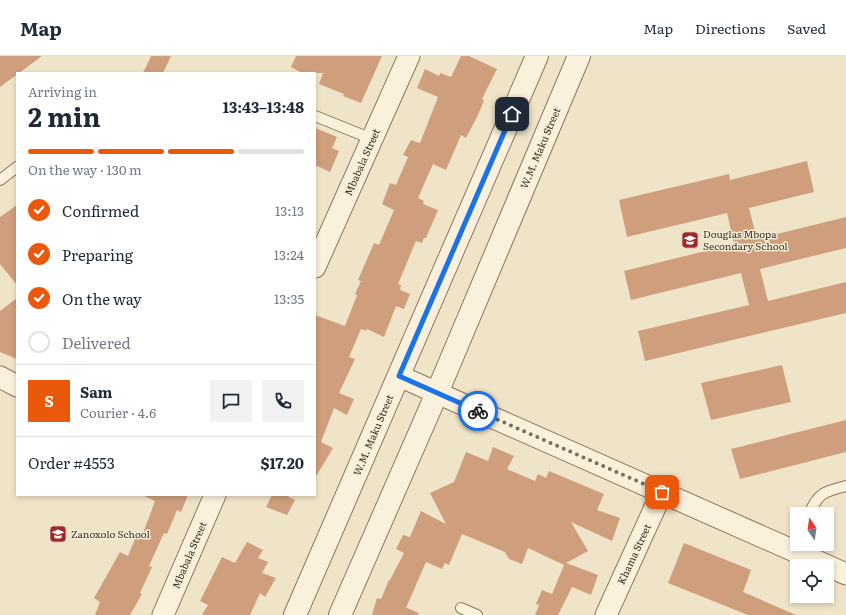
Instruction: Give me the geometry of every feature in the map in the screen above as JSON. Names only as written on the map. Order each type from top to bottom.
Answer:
[{"type":"street","name":"Mbabala Street","points":[[316,265],[409,56]]},
{"type":"street","name":"W.M. Maku Street","points":[[295,615],[537,56]]},
{"type":"street","name":"W.M. Maku Street","points":[[340,615],[437,392],[579,56]]},
{"type":"street","points":[[399,376],[662,492],[790,544]]},
{"type":"street","points":[[0,377],[16,385]]},
{"type":"street","name":"Khama Street","points":[[606,615],[662,492]]},
{"type":"street","name":"Mbabala Street","points":[[163,615],[215,496]]},
{"type":"street","points":[[804,551],[846,574]]},
{"type":"lane","points":[[316,116],[372,139]]},
{"type":"lane","points":[[0,180],[16,168]]},
{"type":"lane","points":[[812,507],[823,492],[846,486]]},
{"type":"lane","points":[[461,608],[477,615]]},
{"type":"building","points":[[0,56],[42,56],[20,72],[16,72],[16,75],[0,87]]},
{"type":"building","points":[[151,56],[171,56],[163,72],[143,72]]},
{"type":"building","points":[[296,56],[382,56],[361,103],[319,84],[323,73],[300,72],[291,67]]},
{"type":"building","points":[[461,56],[469,56],[497,69],[482,99],[484,100],[479,113],[466,138],[461,135],[446,170],[433,164],[418,198],[424,201],[423,204],[438,210],[426,238],[424,238],[422,243],[416,241],[398,284],[401,285],[400,290],[410,294],[404,309],[396,306],[384,337],[367,329],[366,331],[361,329],[349,357],[355,359],[339,393],[354,399],[347,415],[334,408],[321,442],[333,448],[316,476],[316,315],[345,326],[357,295],[355,294],[361,281],[358,280],[374,243],[379,245],[394,210],[382,204],[390,183],[396,185],[408,157],[403,155],[411,140],[420,143],[438,97],[417,88],[425,69],[439,76],[440,73],[451,77]]},
{"type":"building","points":[[316,128],[337,137],[332,148],[339,151],[330,172],[316,165]]},
{"type":"building","points":[[807,161],[814,192],[749,208],[757,239],[846,217],[846,248],[760,269],[768,301],[846,282],[846,313],[645,361],[638,331],[749,305],[741,273],[631,300],[624,271],[734,244],[727,213],[627,237],[619,200],[729,174],[730,180]]},
{"type":"building","points":[[16,206],[16,284],[0,264],[0,217]]},
{"type":"building","points":[[16,299],[16,359],[0,352],[0,311]]},
{"type":"building","points":[[782,365],[791,402],[711,420],[701,383]]},
{"type":"building","points":[[846,420],[846,452],[740,479],[731,449]]},
{"type":"building","points":[[493,447],[514,456],[507,469],[535,481],[538,474],[546,478],[549,471],[604,494],[597,510],[620,518],[612,541],[571,522],[588,551],[566,563],[598,575],[591,595],[572,587],[558,615],[535,615],[539,605],[536,604],[542,590],[552,594],[564,565],[528,548],[522,564],[509,559],[505,552],[462,534],[449,565],[445,563],[442,569],[426,562],[406,608],[419,613],[418,615],[372,615],[377,598],[381,599],[389,580],[404,553],[396,549],[403,535],[410,537],[421,511],[446,524],[430,493],[454,482],[466,452],[488,461]]},
{"type":"building","points":[[144,496],[188,496],[181,512],[177,510],[167,534],[164,533],[149,566],[152,567],[140,593],[142,594],[130,615],[95,615],[100,602],[94,598],[120,552],[128,556],[137,534],[142,536],[155,501]]},
{"type":"building","points":[[272,496],[287,496],[295,500],[287,515],[266,507]]},
{"type":"building","points":[[247,542],[263,550],[258,558],[268,562],[262,573],[276,578],[265,597],[260,593],[250,615],[202,615],[208,605],[200,601],[222,557],[235,563]]},
{"type":"building","points":[[684,543],[751,570],[743,592],[796,615],[748,615],[668,583]]},
{"type":"way so far","points":[[478,411],[662,492]]},
{"type":"place","name":"Douglas Mbopa Secondary School","points":[[690,240]]},
{"type":"place","name":"Zanoxolo School","points":[[58,534]]},
{"type":"route","points":[[478,411],[399,376],[512,114]]}]
